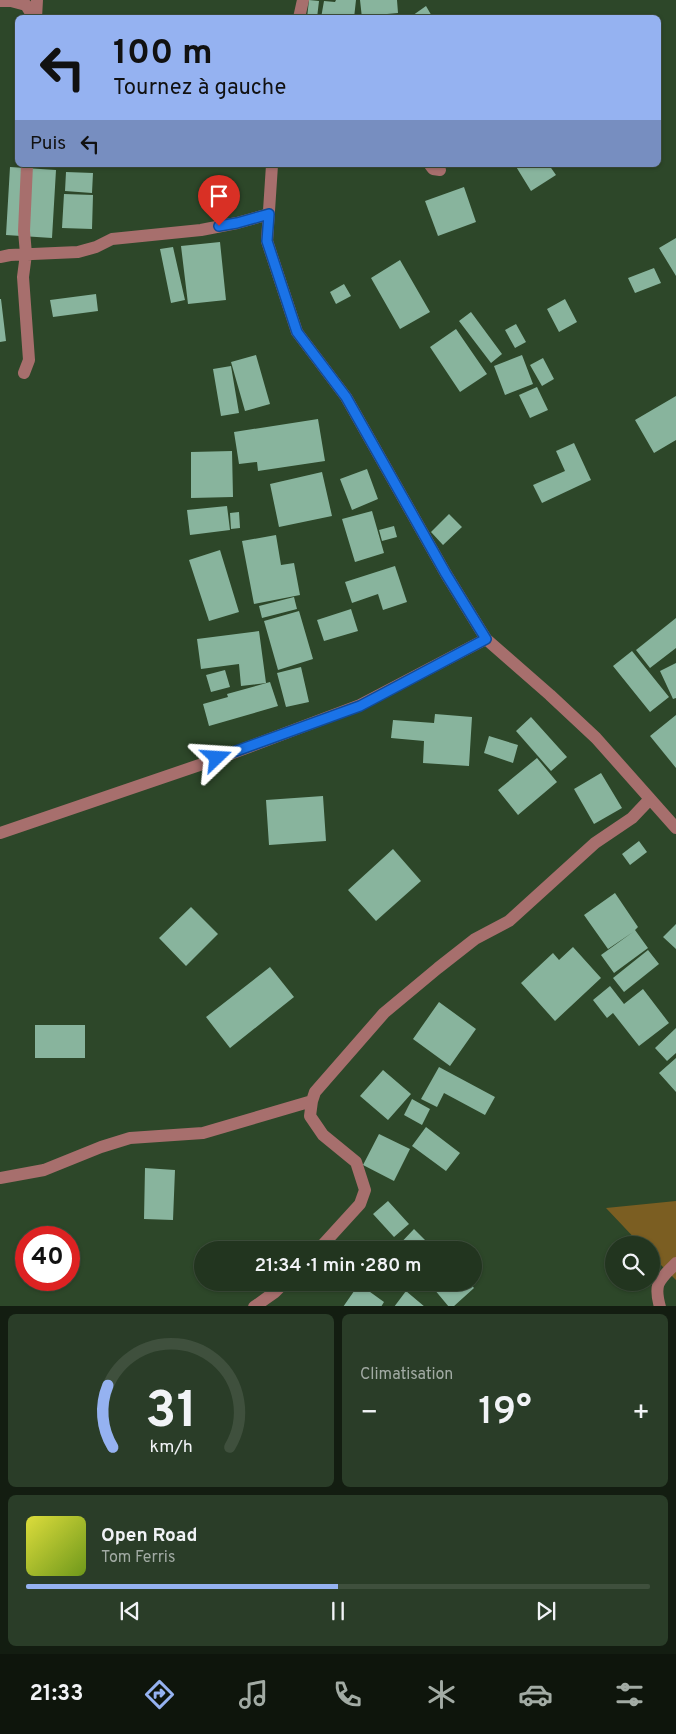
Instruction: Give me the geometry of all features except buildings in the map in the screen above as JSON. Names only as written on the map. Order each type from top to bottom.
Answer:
[{"type":"street","points":[[35,15],[37,0]]},
{"type":"street","points":[[300,15],[303,0]]},
{"type":"street","points":[[0,1],[11,1],[26,5],[33,15]]},
{"type":"street","points":[[24,373],[28,360],[23,277],[26,254],[24,231],[27,167]]},
{"type":"street","points":[[272,167],[267,241],[297,332],[346,397],[446,574],[486,639],[596,738],[676,828]]},
{"type":"street","points":[[0,257],[78,252],[96,247],[112,239],[201,230],[269,214]]},
{"type":"street","points":[[0,833],[208,762],[360,706],[486,639]]},
{"type":"street","points":[[326,1241],[360,1204],[364,1190],[356,1162],[323,1135],[310,1116],[315,1092],[384,1013],[475,939],[509,921],[596,843],[632,818],[650,799]]},
{"type":"street","points":[[0,1178],[44,1170],[101,1147],[130,1138],[203,1132],[312,1101]]},
{"type":"street","points":[[660,1306],[656,1293],[659,1282],[676,1263]]},
{"type":"street","points":[[254,1306],[276,1291]]},
{"type":"shaded area","points":[[676,1201],[676,1280],[660,1264],[660,1236],[632,1236],[606,1208]]},
{"type":"route","points":[[217,758],[360,706],[486,639],[446,574],[346,397],[297,332],[267,241],[269,214],[219,226]]}]
